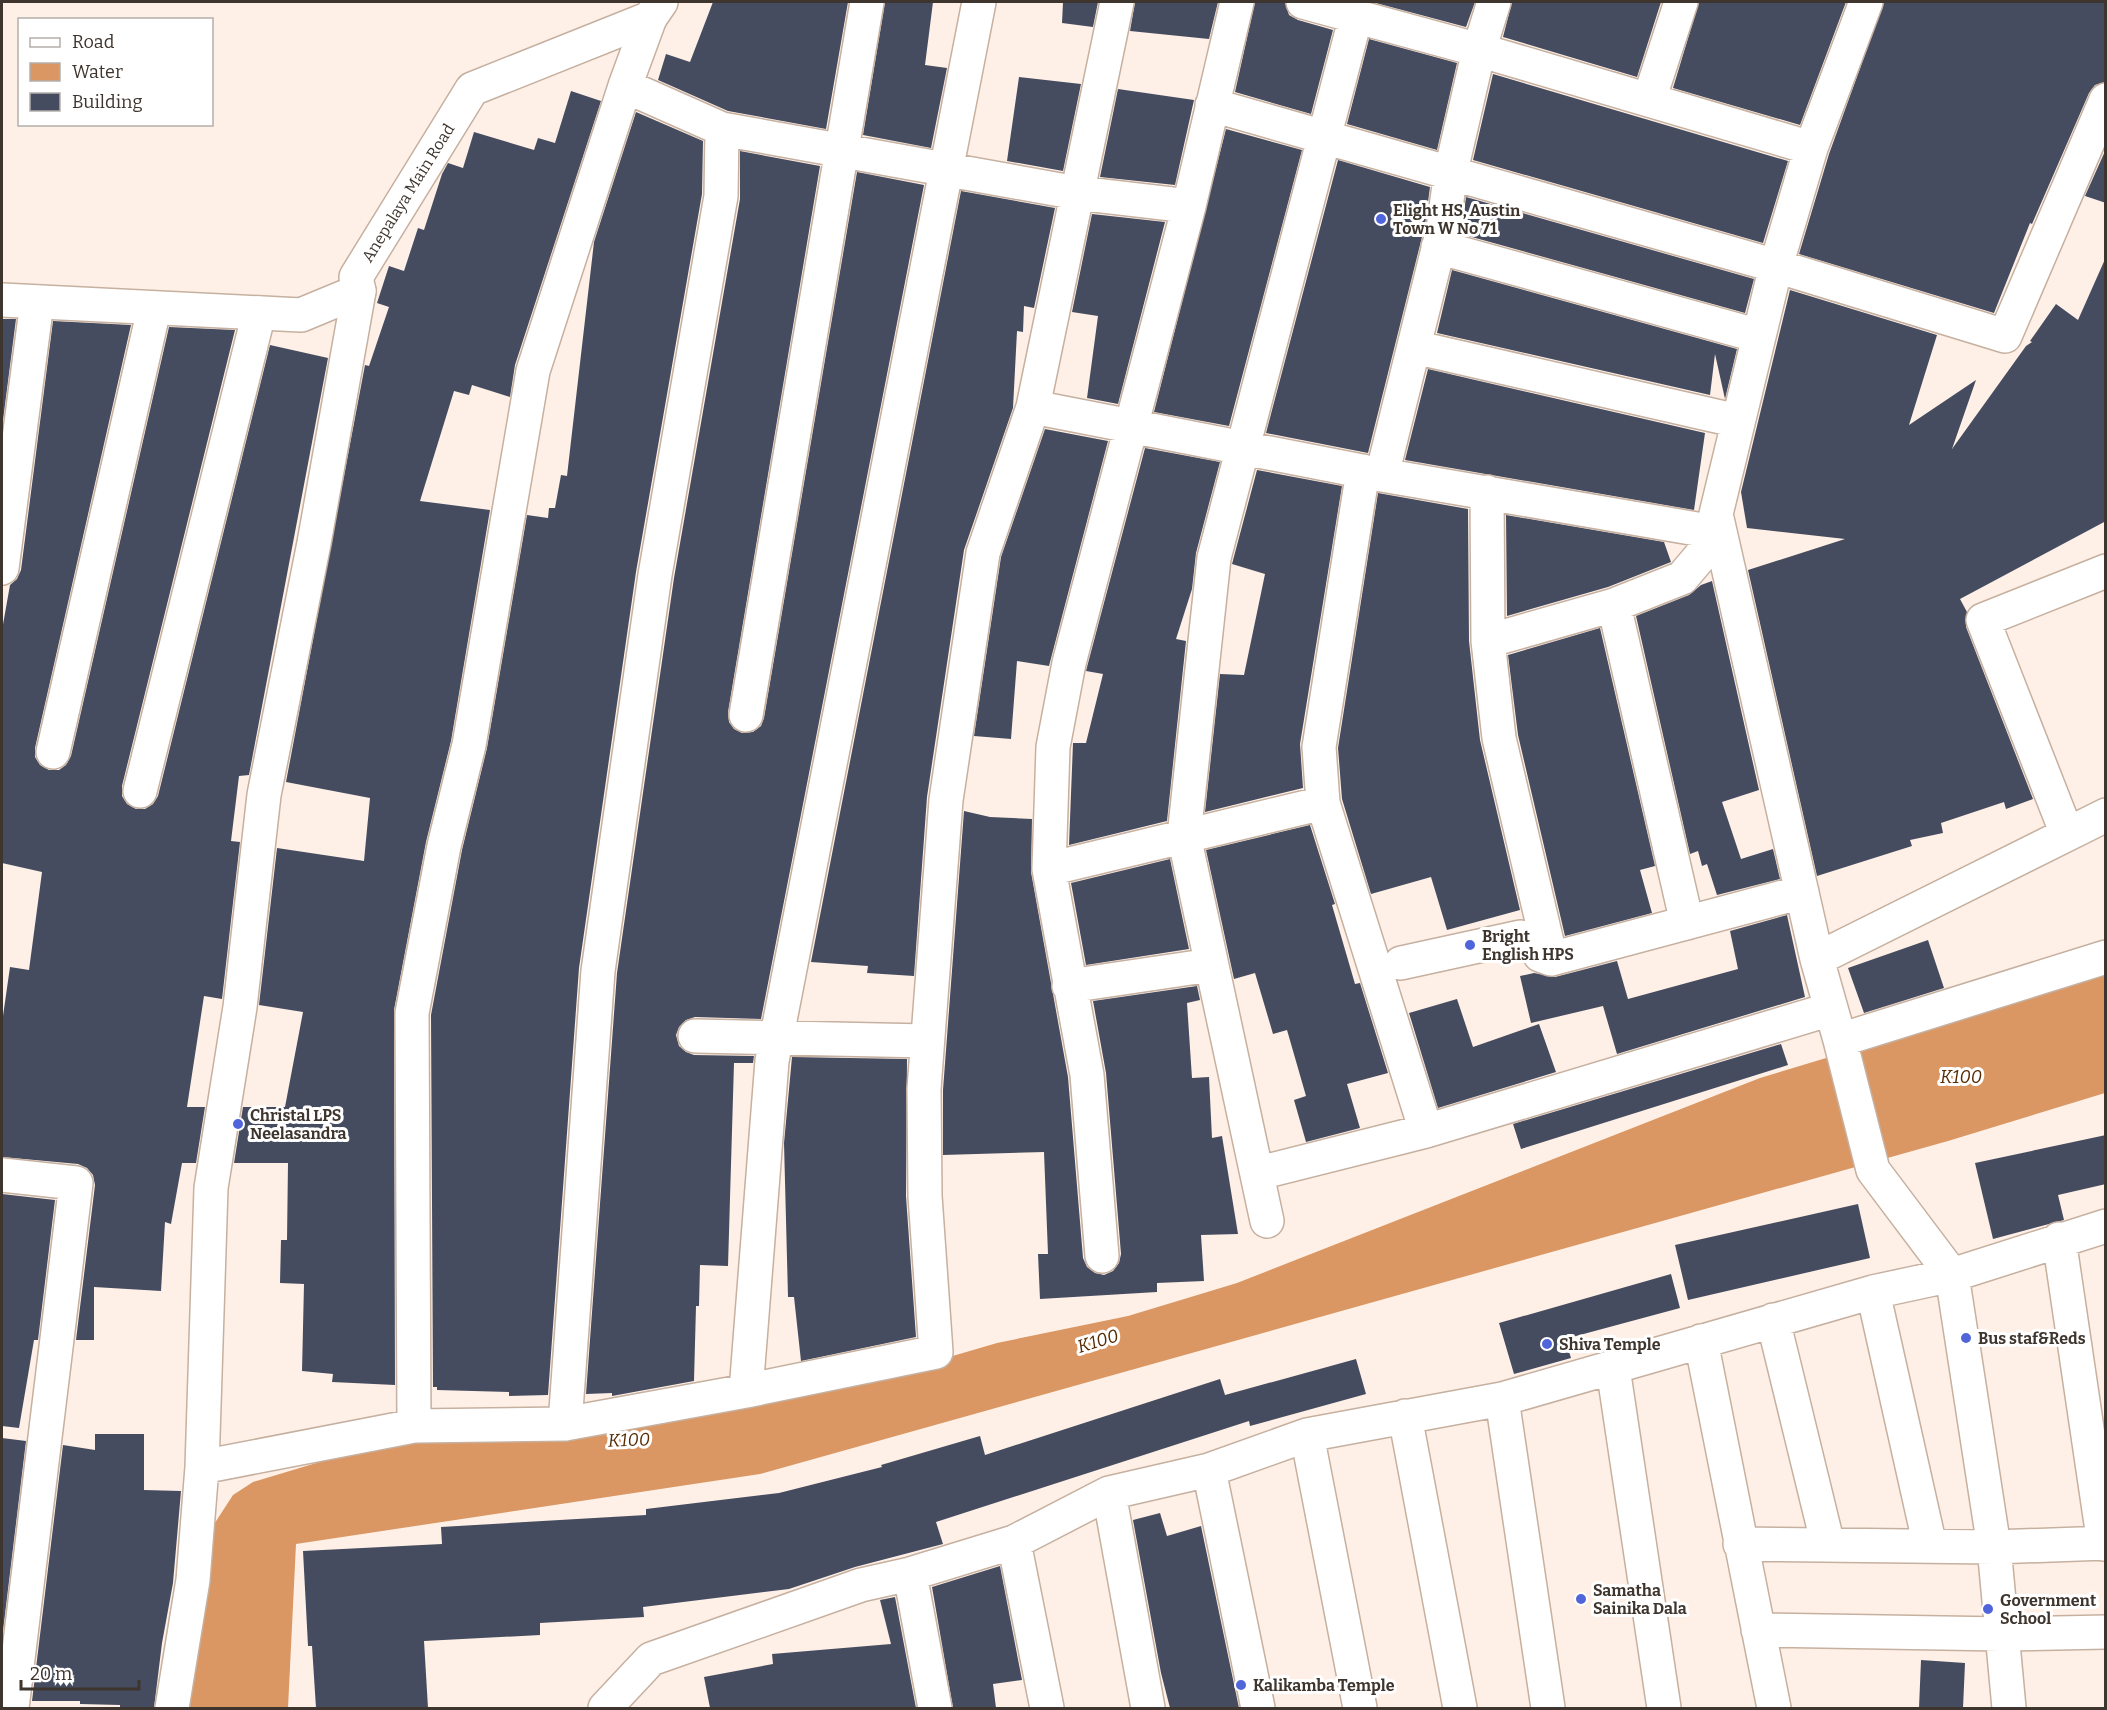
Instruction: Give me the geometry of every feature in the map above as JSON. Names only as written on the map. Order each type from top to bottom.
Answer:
[{"type":"street","points":[[746,715],[867,2]]},
{"type":"street","points":[[746,1391],[771,1073],[777,1037],[979,2]]},
{"type":"street","points":[[202,1467],[414,1426],[565,1424],[746,1391],[936,1352],[925,1196],[924,1089],[946,800],[983,553],[1033,407],[1117,2]]},
{"type":"street","points":[[1102,1256],[1087,1075],[1049,869],[1053,747],[1069,663],[1190,206],[1238,2]]},
{"type":"street","points":[[1303,2],[1479,50],[1811,148]]},
{"type":"street","points":[[1426,1131],[1323,803],[1319,747],[1372,473],[1414,347],[1438,247],[1451,171],[1479,50],[1494,2]]},
{"type":"street","points":[[1649,100],[1681,2]]},
{"type":"street","points":[[1866,2],[1811,148],[1776,266],[1716,514],[1817,959],[1873,1170],[1952,1275],[1994,1547],[2009,1708]]},
{"type":"street","points":[[414,1426],[412,1013],[444,846],[469,745],[532,371],[625,86],[656,10]]},
{"type":"street","name":"Anepalaya Main Road","points":[[172,1708],[194,1580],[202,1467],[211,1188],[240,1007],[264,795],[314,543],[359,291],[356,276],[472,90],[656,10]]},
{"type":"street","points":[[1267,1221],[1184,836],[1214,558],[1356,16]]},
{"type":"street","points":[[625,86],[722,129],[1077,193],[1190,206]]},
{"type":"street","points":[[1212,105],[1451,171],[2005,336],[2106,100]]},
{"type":"street","points":[[565,1424],[598,971],[655,575],[720,195],[722,129]]},
{"type":"street","points":[[1438,247],[1759,336]]},
{"type":"street","points":[[2,300],[301,315],[359,291]]},
{"type":"street","points":[[2,568],[36,302]]},
{"type":"street","points":[[53,752],[154,309]]},
{"type":"street","points":[[141,791],[259,313]]},
{"type":"street","points":[[1414,347],[1738,421]]},
{"type":"street","points":[[1033,407],[1372,473],[1720,533]]},
{"type":"street","points":[[1486,492],[1488,641],[1499,738],[1551,959]]},
{"type":"street","points":[[1488,641],[1614,605],[1682,578],[1720,533]]},
{"type":"street","points":[[2067,834],[1983,620],[2106,571]]},
{"type":"street","points":[[1614,605],[1687,922]]},
{"type":"street","points":[[1049,869],[1323,803]]},
{"type":"street","points":[[1817,959],[2106,815]]},
{"type":"street","points":[[1401,963],[1520,937],[1535,946],[1539,956],[1551,959],[1802,892]]},
{"type":"street","points":[[1258,1173],[2106,957]]},
{"type":"street","points":[[1069,986],[1211,965]]},
{"type":"street","points":[[695,1036],[927,1041]]},
{"type":"street","points":[[2,1175],[76,1183],[12,1708]]},
{"type":"street","points":[[605,1708],[651,1659],[861,1585],[910,1574],[1014,1542],[1109,1493],[1209,1470],[1307,1435],[1502,1399],[1873,1292],[1952,1275],[2106,1226]]},
{"type":"street","points":[[1740,1544],[1994,1547],[2105,1544],[2060,1239]]},
{"type":"street","points":[[1873,1292],[1930,1546]]},
{"type":"street","points":[[1773,1320],[1828,1545]]},
{"type":"street","points":[[1701,1341],[1774,1708]]},
{"type":"street","points":[[1613,1368],[1664,1708]]},
{"type":"street","points":[[1502,1399],[1548,1708]]},
{"type":"street","points":[[1405,1416],[1460,1708]]},
{"type":"street","points":[[1307,1435],[1360,1708]]},
{"type":"street","points":[[1209,1470],[1258,1708]]},
{"type":"street","points":[[1109,1493],[1148,1708]]},
{"type":"street","points":[[1014,1542],[1047,1708]]},
{"type":"street","points":[[910,1574],[935,1708]]},
{"type":"street","points":[[1758,1630],[2002,1634],[2106,1632]]},
{"type":"water","name":"K100","points":[[2105,974],[2105,1093],[1948,1141],[760,1474],[296,1544],[288,1708],[187,1708],[209,1532],[233,1495],[253,1482],[366,1448],[881,1377],[997,1343],[1128,1316],[1237,1283],[1760,1078]]},
{"type":"building","points":[[713,2],[848,2],[826,129],[728,111],[658,80],[666,54],[690,62]]},
{"type":"building","points":[[885,2],[933,2],[925,65],[947,68],[931,148],[863,135]]},
{"type":"building","points":[[1063,2],[1098,2],[1093,27],[1062,23]]},
{"type":"building","points":[[1135,2],[1218,2],[1209,39],[1130,31]]},
{"type":"building","points":[[1255,2],[1285,2],[1289,15],[1298,20],[1333,30],[1311,114],[1235,92]]},
{"type":"building","points":[[1372,2],[1475,2],[1466,27]]},
{"type":"building","points":[[1512,2],[1661,2],[1637,77],[1503,37]]},
{"type":"building","points":[[1699,2],[1846,2],[1800,125],[1673,88]]},
{"type":"building","points":[[1884,2],[2106,2],[2106,82],[2095,85],[2089,93],[2032,224],[2030,223],[1994,313],[1799,254],[1829,154]]},
{"type":"building","points":[[1369,39],[1457,63],[1437,150],[1347,124]]},
{"type":"building","points":[[1493,74],[1788,161],[1763,243],[1473,160]]},
{"type":"building","points":[[1019,77],[1081,84],[1063,171],[1007,161]]},
{"type":"building","points":[[1118,89],[1194,100],[1175,185],[1100,177]]},
{"type":"building","points":[[571,91],[601,101],[515,365],[510,397],[472,385],[469,395],[454,391],[420,501],[490,510],[451,741],[426,842],[394,1010],[395,1385],[332,1382],[333,1374],[302,1371],[304,1284],[280,1283],[281,1240],[287,1240],[288,1163],[234,1163],[243,1107],[285,1107],[303,1012],[259,1005],[277,848],[364,861],[370,798],[286,782],[365,365],[369,366],[389,307],[377,303],[389,266],[404,271],[418,228],[424,230],[442,174],[448,163],[463,168],[474,132],[534,150],[538,138],[555,143]]},
{"type":"building","points":[[636,112],[703,141],[702,194],[636,572],[579,968],[548,1395],[509,1396],[509,1392],[437,1390],[437,1387],[433,1387],[431,1015],[462,850],[487,748],[527,515],[548,518],[549,508],[555,508],[561,475],[567,476],[594,242]]},
{"type":"building","points":[[1226,129],[1302,150],[1229,426],[1154,412]]},
{"type":"building","points":[[2106,149],[2106,203],[2085,196]]},
{"type":"building","points":[[740,151],[820,166],[728,712],[729,722],[734,729],[742,733],[753,732],[761,726],[764,718],[857,172],[924,185],[761,1019],[695,1017],[686,1020],[679,1027],[676,1035],[679,1046],[694,1055],[754,1056],[753,1063],[734,1063],[728,1266],[700,1265],[699,1306],[696,1306],[694,1381],[612,1396],[612,1393],[586,1394],[617,973],[674,578],[740,199]]},
{"type":"building","points":[[1338,160],[1430,187],[1425,225],[1368,453],[1266,433]]},
{"type":"building","points":[[961,191],[1055,208],[1034,308],[1024,306],[1023,332],[1017,331],[1013,408],[964,550],[927,797],[914,976],[867,973],[868,966],[811,962]]},
{"type":"building","points":[[1466,197],[1754,279],[1745,313],[1461,234]]},
{"type":"building","points":[[1092,214],[1165,222],[1118,404],[1087,398],[1098,316],[1072,312]]},
{"type":"building","points":[[2106,257],[2106,521],[1960,599],[1967,612],[1966,627],[2033,799],[2006,809],[2004,802],[1941,823],[1943,833],[1910,840],[1912,846],[1817,876],[1748,570],[1845,539],[1747,528],[1741,492],[1790,290],[1937,335],[1909,425],[1976,380],[1952,449],[2026,346],[2032,342],[2030,341],[2056,304],[2078,320]]},
{"type":"building","points":[[1452,270],[1737,349],[1725,399],[1715,354],[1710,395],[1437,333]]},
{"type":"building","points":[[2,319],[16,319],[2,428]]},
{"type":"building","points":[[53,321],[131,325],[35,748],[35,757],[40,765],[49,770],[59,770],[66,765],[71,756],[169,327],[235,330],[122,786],[122,796],[127,804],[136,809],[145,809],[153,804],[158,796],[270,345],[328,358],[249,775],[239,776],[231,841],[240,842],[222,999],[204,996],[187,1107],[205,1107],[196,1163],[182,1163],[171,1224],[165,1222],[161,1291],[94,1287],[94,1340],[76,1340],[95,1185],[93,1175],[87,1168],[78,1164],[2,1157],[2,1023],[10,967],[29,970],[42,872],[2,863],[2,630],[10,585],[17,579],[21,570]]},
{"type":"building","points":[[1428,369],[1705,433],[1694,510],[1405,460]]},
{"type":"building","points":[[1045,429],[1108,441],[1049,666],[1017,661],[1011,739],[974,736],[1001,557]]},
{"type":"building","points":[[1145,448],[1220,462],[1196,553],[1192,589],[1176,639],[1186,641],[1167,821],[1069,845],[1073,743],[1086,743],[1103,674],[1086,671]]},
{"type":"building","points":[[1257,470],[1342,486],[1300,744],[1303,788],[1205,812],[1220,674],[1244,675],[1265,574],[1232,564]]},
{"type":"building","points":[[1378,493],[1468,509],[1469,641],[1480,740],[1520,910],[1447,930],[1431,877],[1371,894],[1342,799],[1338,748]]},
{"type":"building","points":[[1506,515],[1664,542],[1671,562],[1608,587],[1507,616]]},
{"type":"building","points":[[1712,581],[1759,790],[1722,802],[1741,859],[1773,849],[1780,879],[1717,895],[1707,864],[1702,866],[1698,851],[1690,854],[1636,616],[1689,595],[1701,585]]},
{"type":"building","points":[[1600,628],[1655,866],[1640,870],[1652,913],[1565,936],[1518,735],[1508,655]]},
{"type":"building","points":[[964,811],[990,817],[1032,819],[1031,872],[1068,1077],[1083,1258],[1087,1267],[1095,1273],[1104,1275],[1113,1271],[1119,1263],[1121,1254],[1106,1073],[1093,1001],[1197,986],[1200,1000],[1187,1003],[1192,1078],[1209,1077],[1212,1138],[1222,1136],[1238,1234],[1201,1235],[1204,1281],[1157,1283],[1157,1292],[1040,1299],[1038,1254],[1048,1254],[1044,1152],[943,1155],[943,1090]]},
{"type":"building","points":[[1310,825],[1335,904],[1332,905],[1355,984],[1360,983],[1388,1073],[1347,1084],[1360,1128],[1306,1142],[1294,1100],[1306,1096],[1287,1030],[1273,1034],[1255,973],[1234,979],[1206,850]]},
{"type":"building","points":[[1170,859],[1189,949],[1086,965],[1071,883]]},
{"type":"building","points":[[1787,915],[1805,997],[1617,1054],[1603,1006],[1531,1023],[1520,976],[1534,973],[1555,977],[1617,961],[1628,999],[1738,969],[1730,931]]},
{"type":"building","points":[[1928,940],[1944,988],[1864,1013],[1848,968]]},
{"type":"building","points":[[1457,999],[1473,1047],[1539,1024],[1556,1072],[1438,1108],[1409,1013]]},
{"type":"building","points":[[1781,1044],[1788,1065],[1521,1149],[1513,1124]]},
{"type":"building","points":[[792,1057],[907,1059],[906,1196],[916,1337],[801,1361],[794,1297],[788,1297],[784,1143]]},
{"type":"building","points":[[2106,1135],[2106,1184],[2058,1195],[2064,1220],[1993,1239],[1975,1163]]},
{"type":"building","points":[[2,1194],[55,1200],[38,1340],[34,1340],[19,1428],[2,1426]]},
{"type":"building","points":[[1858,1204],[1870,1258],[1688,1300],[1675,1245]]},
{"type":"building","points":[[1671,1274],[1680,1308],[1565,1339],[1571,1358],[1514,1374],[1499,1323]]},
{"type":"building","points":[[1356,1359],[1366,1394],[1250,1426],[1249,1421],[936,1522],[943,1544],[855,1567],[789,1589],[643,1607],[644,1617],[540,1623],[540,1635],[424,1641],[428,1708],[316,1708],[312,1646],[308,1646],[303,1551],[442,1544],[441,1527],[646,1515],[646,1509],[779,1493],[882,1467],[881,1465],[980,1436],[985,1455],[1220,1379],[1225,1395]]},
{"type":"building","points":[[95,1434],[144,1434],[144,1490],[181,1491],[173,1583],[162,1643],[154,1708],[120,1708],[120,1705],[80,1704],[80,1701],[32,1701],[63,1445],[95,1450]]},
{"type":"building","points":[[2,1438],[26,1441],[2,1639]]},
{"type":"building","points":[[1160,1513],[1167,1536],[1201,1526],[1239,1708],[1170,1708],[1161,1673],[1133,1520]]},
{"type":"building","points":[[1000,1566],[1022,1680],[993,1684],[996,1708],[953,1708],[932,1587]]},
{"type":"building","points":[[895,1597],[916,1708],[710,1708],[704,1677],[773,1664],[772,1654],[891,1644],[880,1600]]},
{"type":"building","points":[[1921,1660],[1965,1663],[1963,1708],[1919,1708]]},
{"type":"place","name":"Elight HS, Austin Town W No 71","points":[[1381,219]]},
{"type":"place","name":"Bright English HPS","points":[[1470,945]]},
{"type":"place","name":"Christal LPS Neelasandra","points":[[238,1124]]},
{"type":"place","name":"Bus staf&Reds","points":[[1966,1338]]},
{"type":"place","name":"Shiva Temple","points":[[1547,1344]]},
{"type":"place","name":"Samatha Sainika Dala","points":[[1581,1599]]},
{"type":"place","name":"Government School","points":[[1988,1609]]},
{"type":"place","name":"Kalikamba Temple","points":[[1241,1685]]}]
